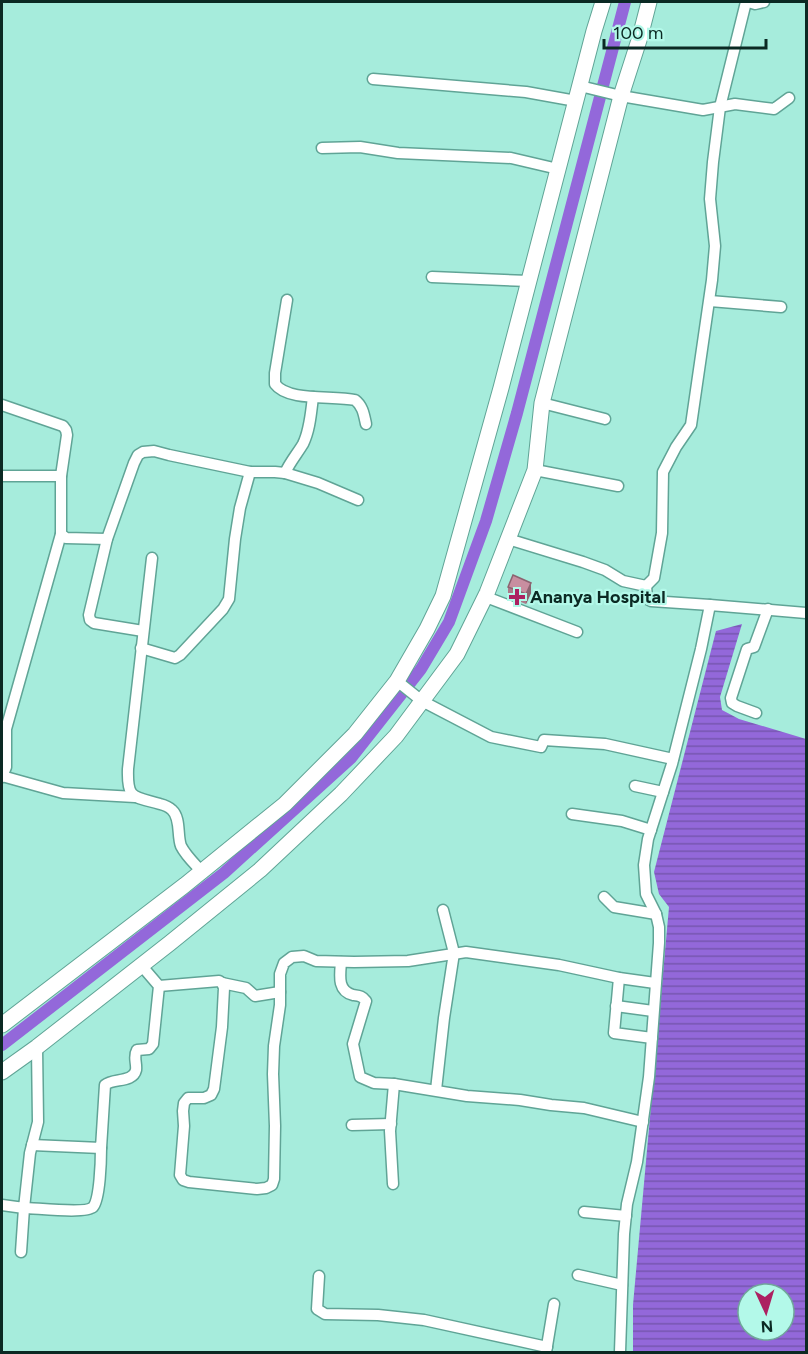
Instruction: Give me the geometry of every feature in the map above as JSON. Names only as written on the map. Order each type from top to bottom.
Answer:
[{"type":"street","points":[[2,1025],[202,872],[285,804],[355,734],[399,683],[443,596],[501,388],[576,101],[586,87],[594,31],[603,2]]},
{"type":"street","points":[[2,1072],[37,1047],[260,870],[302,832],[396,736],[419,699],[457,654],[486,597],[535,470],[542,403],[616,94],[640,37],[649,2]]},
{"type":"street","points":[[764,2],[755,4],[747,2],[720,107],[710,199],[715,246],[710,301],[691,425],[663,472],[662,533],[654,578],[646,586],[647,599],[651,601],[807,613]]},
{"type":"street","points":[[373,79],[526,92],[576,101]]},
{"type":"street","points":[[586,87],[703,110],[735,104],[774,110],[789,98]]},
{"type":"street","points":[[322,148],[360,147],[398,153],[511,158],[558,169]]},
{"type":"street","points":[[432,277],[529,281]]},
{"type":"street","points":[[287,300],[275,384],[283,392],[355,400],[360,404],[366,424]]},
{"type":"street","points":[[710,301],[781,307]]},
{"type":"street","points":[[285,473],[305,439],[313,397]]},
{"type":"street","points":[[542,403],[605,419]]},
{"type":"street","points":[[2,405],[63,426],[67,435],[61,476],[61,534],[6,729],[6,766],[2,777],[63,793],[135,797],[164,805],[172,809],[175,814],[181,846],[202,872]]},
{"type":"street","points":[[143,631],[94,623],[90,620],[90,611],[107,539],[138,455],[154,451],[250,472],[285,473],[318,483],[358,500]]},
{"type":"street","points":[[535,470],[618,486]]},
{"type":"street","points":[[141,648],[175,658],[223,609],[229,599],[240,508],[250,472]]},
{"type":"street","points":[[2,476],[61,476]]},
{"type":"street","points":[[61,534],[66,538],[107,539]]},
{"type":"street","points":[[508,539],[605,570],[623,581],[646,586]]},
{"type":"street","points":[[135,797],[130,793],[128,769],[152,558]]},
{"type":"street","points":[[486,597],[577,632]]},
{"type":"street","points":[[620,1353],[627,1204],[637,1162],[650,1077],[659,927],[656,914],[646,894],[644,865],[648,838],[673,759],[710,605]]},
{"type":"street","points":[[756,713],[732,703],[731,698],[747,650],[754,647],[768,609]]},
{"type":"street","points":[[399,683],[419,699],[491,737],[541,747],[544,740],[605,744],[673,759]]},
{"type":"street","points":[[635,786],[663,792]]},
{"type":"street","points":[[572,814],[622,821],[651,830]]},
{"type":"street","points":[[604,897],[614,907],[656,914]]},
{"type":"street","points":[[436,1090],[454,953],[443,910]]},
{"type":"street","points":[[222,983],[224,988],[222,1027],[214,1089],[211,1095],[204,1098],[188,1098],[184,1103],[180,1175],[183,1180],[189,1182],[257,1189],[272,1185],[274,1179],[274,1046],[280,1005],[280,974],[284,963],[292,957],[304,956],[316,961],[341,962],[408,961],[466,952],[559,965],[655,983]]},
{"type":"street","points":[[341,962],[342,988],[346,993],[362,996],[366,1001],[353,1044],[360,1077],[374,1083],[467,1096],[584,1108],[643,1122]]},
{"type":"street","points":[[2,1205],[80,1211],[90,1210],[94,1206],[97,1200],[101,1167],[105,1085],[109,1082],[129,1079],[134,1075],[137,1050],[149,1049],[153,1044],[159,986],[141,965]]},
{"type":"street","points":[[619,978],[614,1033],[652,1038]]},
{"type":"street","points":[[159,986],[219,981],[246,988],[255,996],[280,992]]},
{"type":"street","points":[[616,1006],[653,1011]]},
{"type":"street","points":[[21,1252],[30,1153],[38,1122],[37,1047]]},
{"type":"street","points":[[393,1184],[391,1124],[394,1084]]},
{"type":"street","points":[[351,1125],[391,1124]]},
{"type":"street","points":[[32,1145],[101,1148]]},
{"type":"street","points":[[584,1212],[626,1216]]},
{"type":"street","points":[[319,1275],[317,1309],[325,1314],[378,1315],[424,1320],[546,1350],[554,1304]]},
{"type":"street","points":[[578,1275],[622,1284]]},
{"type":"shaded area","points":[[742,624],[720,697],[722,710],[739,719],[806,739],[806,1352],[633,1352],[633,1305],[669,907],[659,894],[654,872],[716,631]]},
{"type":"building","points":[[513,575],[531,583],[526,594],[508,587]]},
{"type":"waterway","points":[[2,1045],[224,873],[351,758],[421,669],[449,622],[486,521],[517,413],[625,2]]},
{"type":"place","name":"Ananya Hospital","points":[[517,597]]}]
